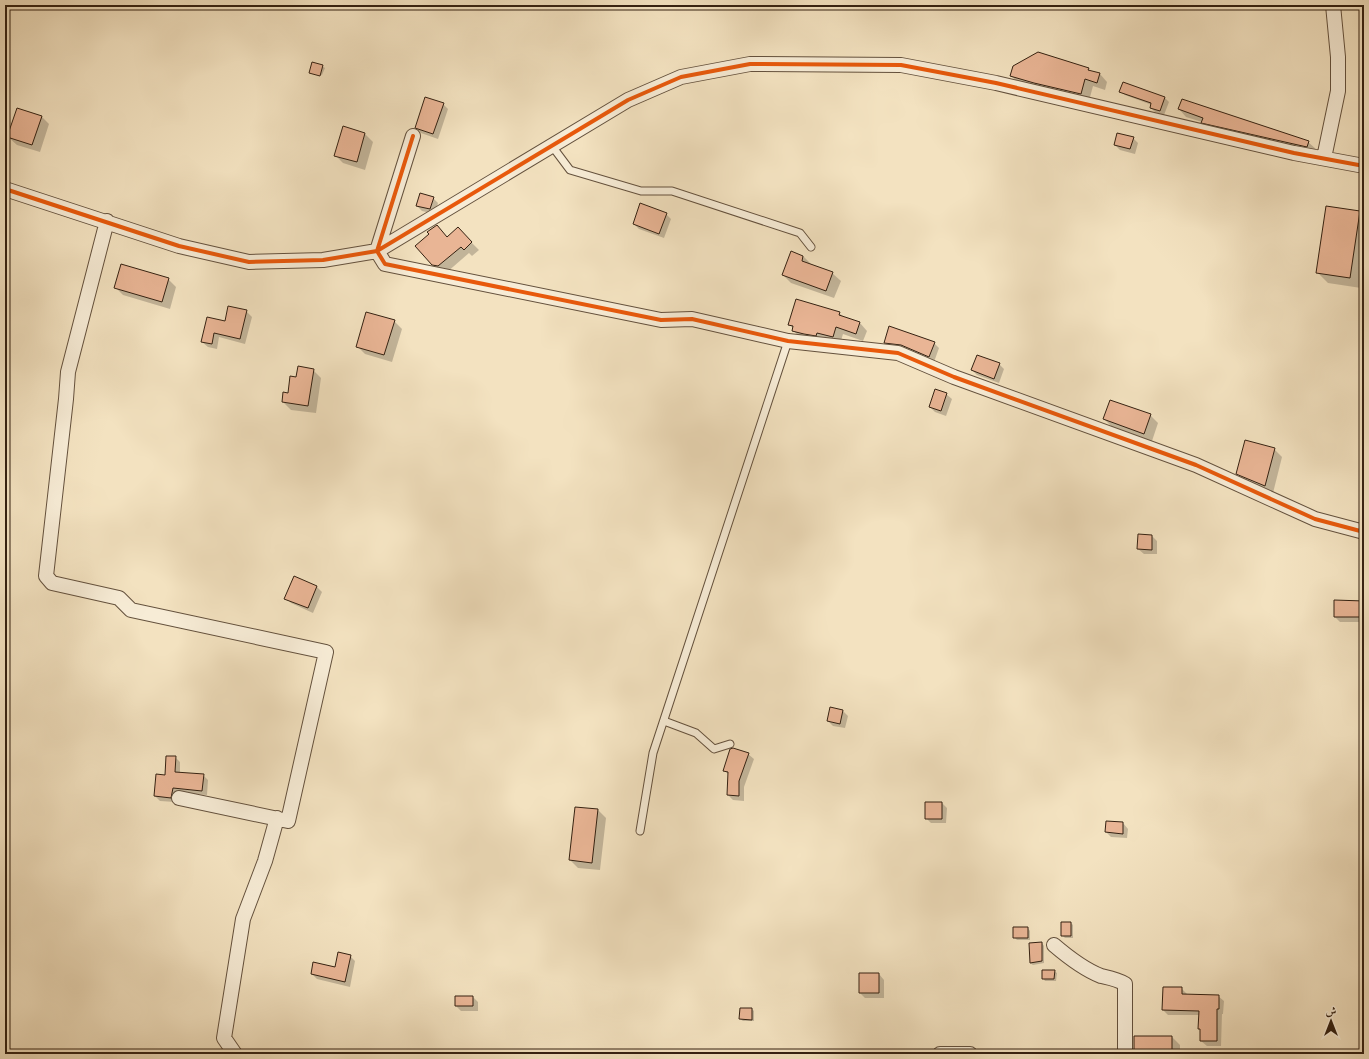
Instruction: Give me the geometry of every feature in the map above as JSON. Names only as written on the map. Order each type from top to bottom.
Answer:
[{"type":"street","points":[[1324,158],[1338,91],[1338,57],[1333,5]]},
{"type":"street","points":[[5,189],[179,246],[249,262],[323,260],[377,252],[628,100],[681,77],[750,64],[901,65],[996,83],[1294,153],[1364,166]]},
{"type":"street","points":[[377,252],[413,136]]},
{"type":"street","points":[[106,221],[68,372],[46,576],[52,583],[119,598],[131,610],[326,652],[288,821],[180,798]]},
{"type":"street","points":[[377,252],[385,264],[661,320],[692,319],[788,341],[898,353],[954,377],[1196,465],[1315,519],[1364,532]]},
{"type":"street","points":[[234,1054],[224,1038],[243,919],[265,861],[277,818]]},
{"type":"street","points":[[1054,945],[1074,961],[1100,975],[1125,984],[1125,1054]]},
{"type":"street","points":[[940,1054],[970,1054]]},
{"type":"lane","points":[[552,146],[570,170],[641,191],[672,191],[800,233],[811,247]]},
{"type":"lane","points":[[640,831],[653,753],[788,341]]},
{"type":"lane","points":[[664,721],[696,733],[714,749],[730,744]]},
{"type":"building","points":[[1038,52],[1089,68],[1088,70],[1100,73],[1097,83],[1085,79],[1081,94],[1010,76],[1013,66]]},
{"type":"building","points":[[312,62],[323,65],[320,76],[309,73]]},
{"type":"building","points":[[1123,82],[1165,97],[1160,111],[1150,108],[1151,103],[1119,92]]},
{"type":"building","points":[[425,97],[444,103],[433,134],[415,128]]},
{"type":"building","points":[[1182,99],[1309,141],[1307,147],[1201,123],[1203,118],[1178,109]]},
{"type":"building","points":[[17,108],[42,116],[32,145],[7,137]]},
{"type":"building","points":[[343,126],[365,133],[357,162],[334,156]]},
{"type":"building","points":[[1117,133],[1134,137],[1130,149],[1114,145]]},
{"type":"building","points":[[420,193],[434,197],[430,209],[416,206]]},
{"type":"building","points":[[640,203],[667,213],[659,234],[633,224]]},
{"type":"building","points":[[1326,206],[1360,211],[1350,278],[1316,273]]},
{"type":"building","points":[[437,225],[447,237],[458,227],[472,242],[464,250],[461,247],[438,266],[432,265],[415,246],[429,234],[427,232]]},
{"type":"building","points":[[791,251],[803,256],[802,261],[833,272],[826,291],[782,275]]},
{"type":"building","points":[[121,264],[169,278],[162,302],[114,288]]},
{"type":"building","points":[[796,299],[840,312],[839,315],[860,322],[856,334],[836,327],[833,337],[817,333],[816,336],[792,331],[793,326],[788,325]]},
{"type":"building","points":[[228,306],[247,310],[240,339],[214,333],[212,344],[201,342],[207,317],[225,321]]},
{"type":"building","points":[[366,312],[395,320],[384,355],[356,347]]},
{"type":"building","points":[[889,326],[935,342],[929,357],[901,345],[884,343]]},
{"type":"building","points":[[977,355],[1000,363],[994,379],[971,370]]},
{"type":"building","points":[[298,366],[314,369],[308,406],[282,402],[283,392],[288,393],[290,376],[296,377]]},
{"type":"building","points":[[935,389],[947,393],[941,411],[929,407]]},
{"type":"building","points":[[1110,400],[1151,414],[1144,434],[1103,419]]},
{"type":"building","points":[[1245,440],[1275,448],[1265,486],[1236,474]]},
{"type":"building","points":[[1138,534],[1152,535],[1152,550],[1137,549]]},
{"type":"building","points":[[294,576],[317,586],[308,608],[284,599]]},
{"type":"building","points":[[1334,600],[1364,601],[1364,617],[1334,617]]},
{"type":"building","points":[[830,707],[843,710],[840,724],[827,721]]},
{"type":"building","points":[[733,748],[749,753],[739,781],[739,796],[727,795],[728,772],[723,771],[730,749]]},
{"type":"building","points":[[166,756],[176,756],[175,772],[204,774],[202,791],[173,788],[171,798],[154,796],[156,774],[165,775]]},
{"type":"building","points":[[925,802],[942,802],[942,819],[925,819]]},
{"type":"building","points":[[575,807],[598,809],[592,863],[569,860]]},
{"type":"building","points":[[1106,821],[1123,822],[1123,834],[1105,832]]},
{"type":"building","points":[[1061,922],[1071,922],[1071,936],[1061,936]]},
{"type":"building","points":[[1013,927],[1028,927],[1028,938],[1013,938]]},
{"type":"building","points":[[1042,942],[1042,961],[1030,963],[1029,943]]},
{"type":"building","points":[[338,952],[351,955],[345,982],[311,974],[313,962],[335,967]]},
{"type":"building","points":[[1042,970],[1055,970],[1054,979],[1042,979]]},
{"type":"building","points":[[859,973],[879,973],[879,993],[859,993]]},
{"type":"building","points":[[1163,987],[1182,987],[1182,994],[1219,995],[1219,1009],[1217,1009],[1217,1041],[1200,1041],[1200,1029],[1198,1029],[1199,1011],[1162,1010]]},
{"type":"building","points":[[455,996],[473,996],[473,1006],[455,1006]]},
{"type":"building","points":[[740,1008],[752,1008],[752,1020],[739,1019]]},
{"type":"building","points":[[1134,1036],[1172,1036],[1172,1054],[1134,1054]]},
{"type":"cycle path","points":[[5,189],[179,246],[249,262],[323,260],[377,251],[628,100],[681,77],[750,64],[901,65],[996,83],[1294,153],[1364,166]]},
{"type":"cycle path","points":[[413,136],[377,251],[385,264],[661,320],[692,319],[788,341],[898,353],[954,377],[1196,465],[1315,519],[1364,532]]}]
